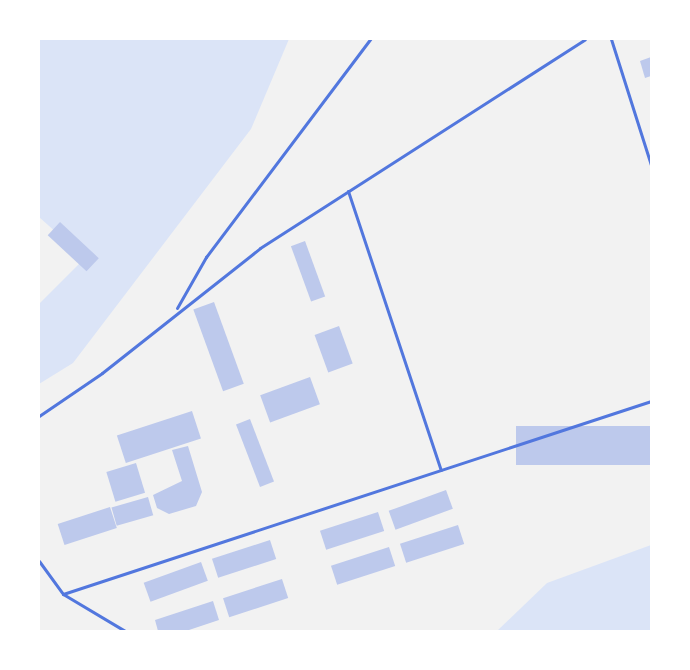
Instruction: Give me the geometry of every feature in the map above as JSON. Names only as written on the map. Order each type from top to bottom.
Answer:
[{"type":"lane","points":[[176,309],[206,256],[370,39]]},
{"type":"lane","points":[[39,416],[102,374],[176,309],[348,191],[585,39]]},
{"type":"lane","points":[[611,39],[651,165]]},
{"type":"lane","points":[[348,191],[441,470]]},
{"type":"lane","points":[[63,594],[651,401]]},
{"type":"lane","points":[[39,561],[63,594],[125,631]]},
{"type":"shaded area","points":[[39,39],[289,39],[251,129],[73,363],[39,384],[39,304],[85,258],[39,217]]},
{"type":"shaded area","points":[[651,545],[651,631],[497,631],[547,583]]},
{"type":"building","points":[[651,57],[651,76],[645,78],[640,61]]},
{"type":"building","points":[[60,222],[99,258],[86,271],[48,235]]},
{"type":"building","points":[[305,241],[325,296],[311,302],[291,246]]},
{"type":"building","points":[[214,302],[244,384],[223,391],[193,310]]},
{"type":"building","points":[[339,326],[353,364],[328,372],[315,335]]},
{"type":"building","points":[[310,377],[320,404],[270,422],[260,395]]},
{"type":"building","points":[[192,411],[201,439],[126,463],[117,435]]},
{"type":"building","points":[[250,419],[274,482],[260,487],[236,424]]},
{"type":"building","points":[[516,426],[651,426],[651,465],[516,465]]},
{"type":"building","points":[[188,446],[202,492],[196,506],[169,514],[157,508],[153,495],[182,481],[172,450]]},
{"type":"building","points":[[136,463],[145,493],[115,502],[106,472]]},
{"type":"building","points":[[446,490],[453,509],[396,530],[389,511]]},
{"type":"building","points":[[148,497],[153,515],[117,526],[111,507]]},
{"type":"building","points":[[110,507],[117,528],[64,545],[58,524]]},
{"type":"building","points":[[378,512],[384,531],[326,550],[320,531]]},
{"type":"building","points":[[458,525],[464,544],[406,563],[400,544]]},
{"type":"building","points":[[270,540],[276,559],[218,578],[212,559]]},
{"type":"building","points":[[389,547],[395,566],[337,585],[331,566]]},
{"type":"building","points":[[201,562],[208,581],[151,602],[144,583]]},
{"type":"building","points":[[282,579],[288,598],[229,617],[223,598]]},
{"type":"building","points":[[213,601],[219,620],[186,631],[158,631],[155,620]]}]
